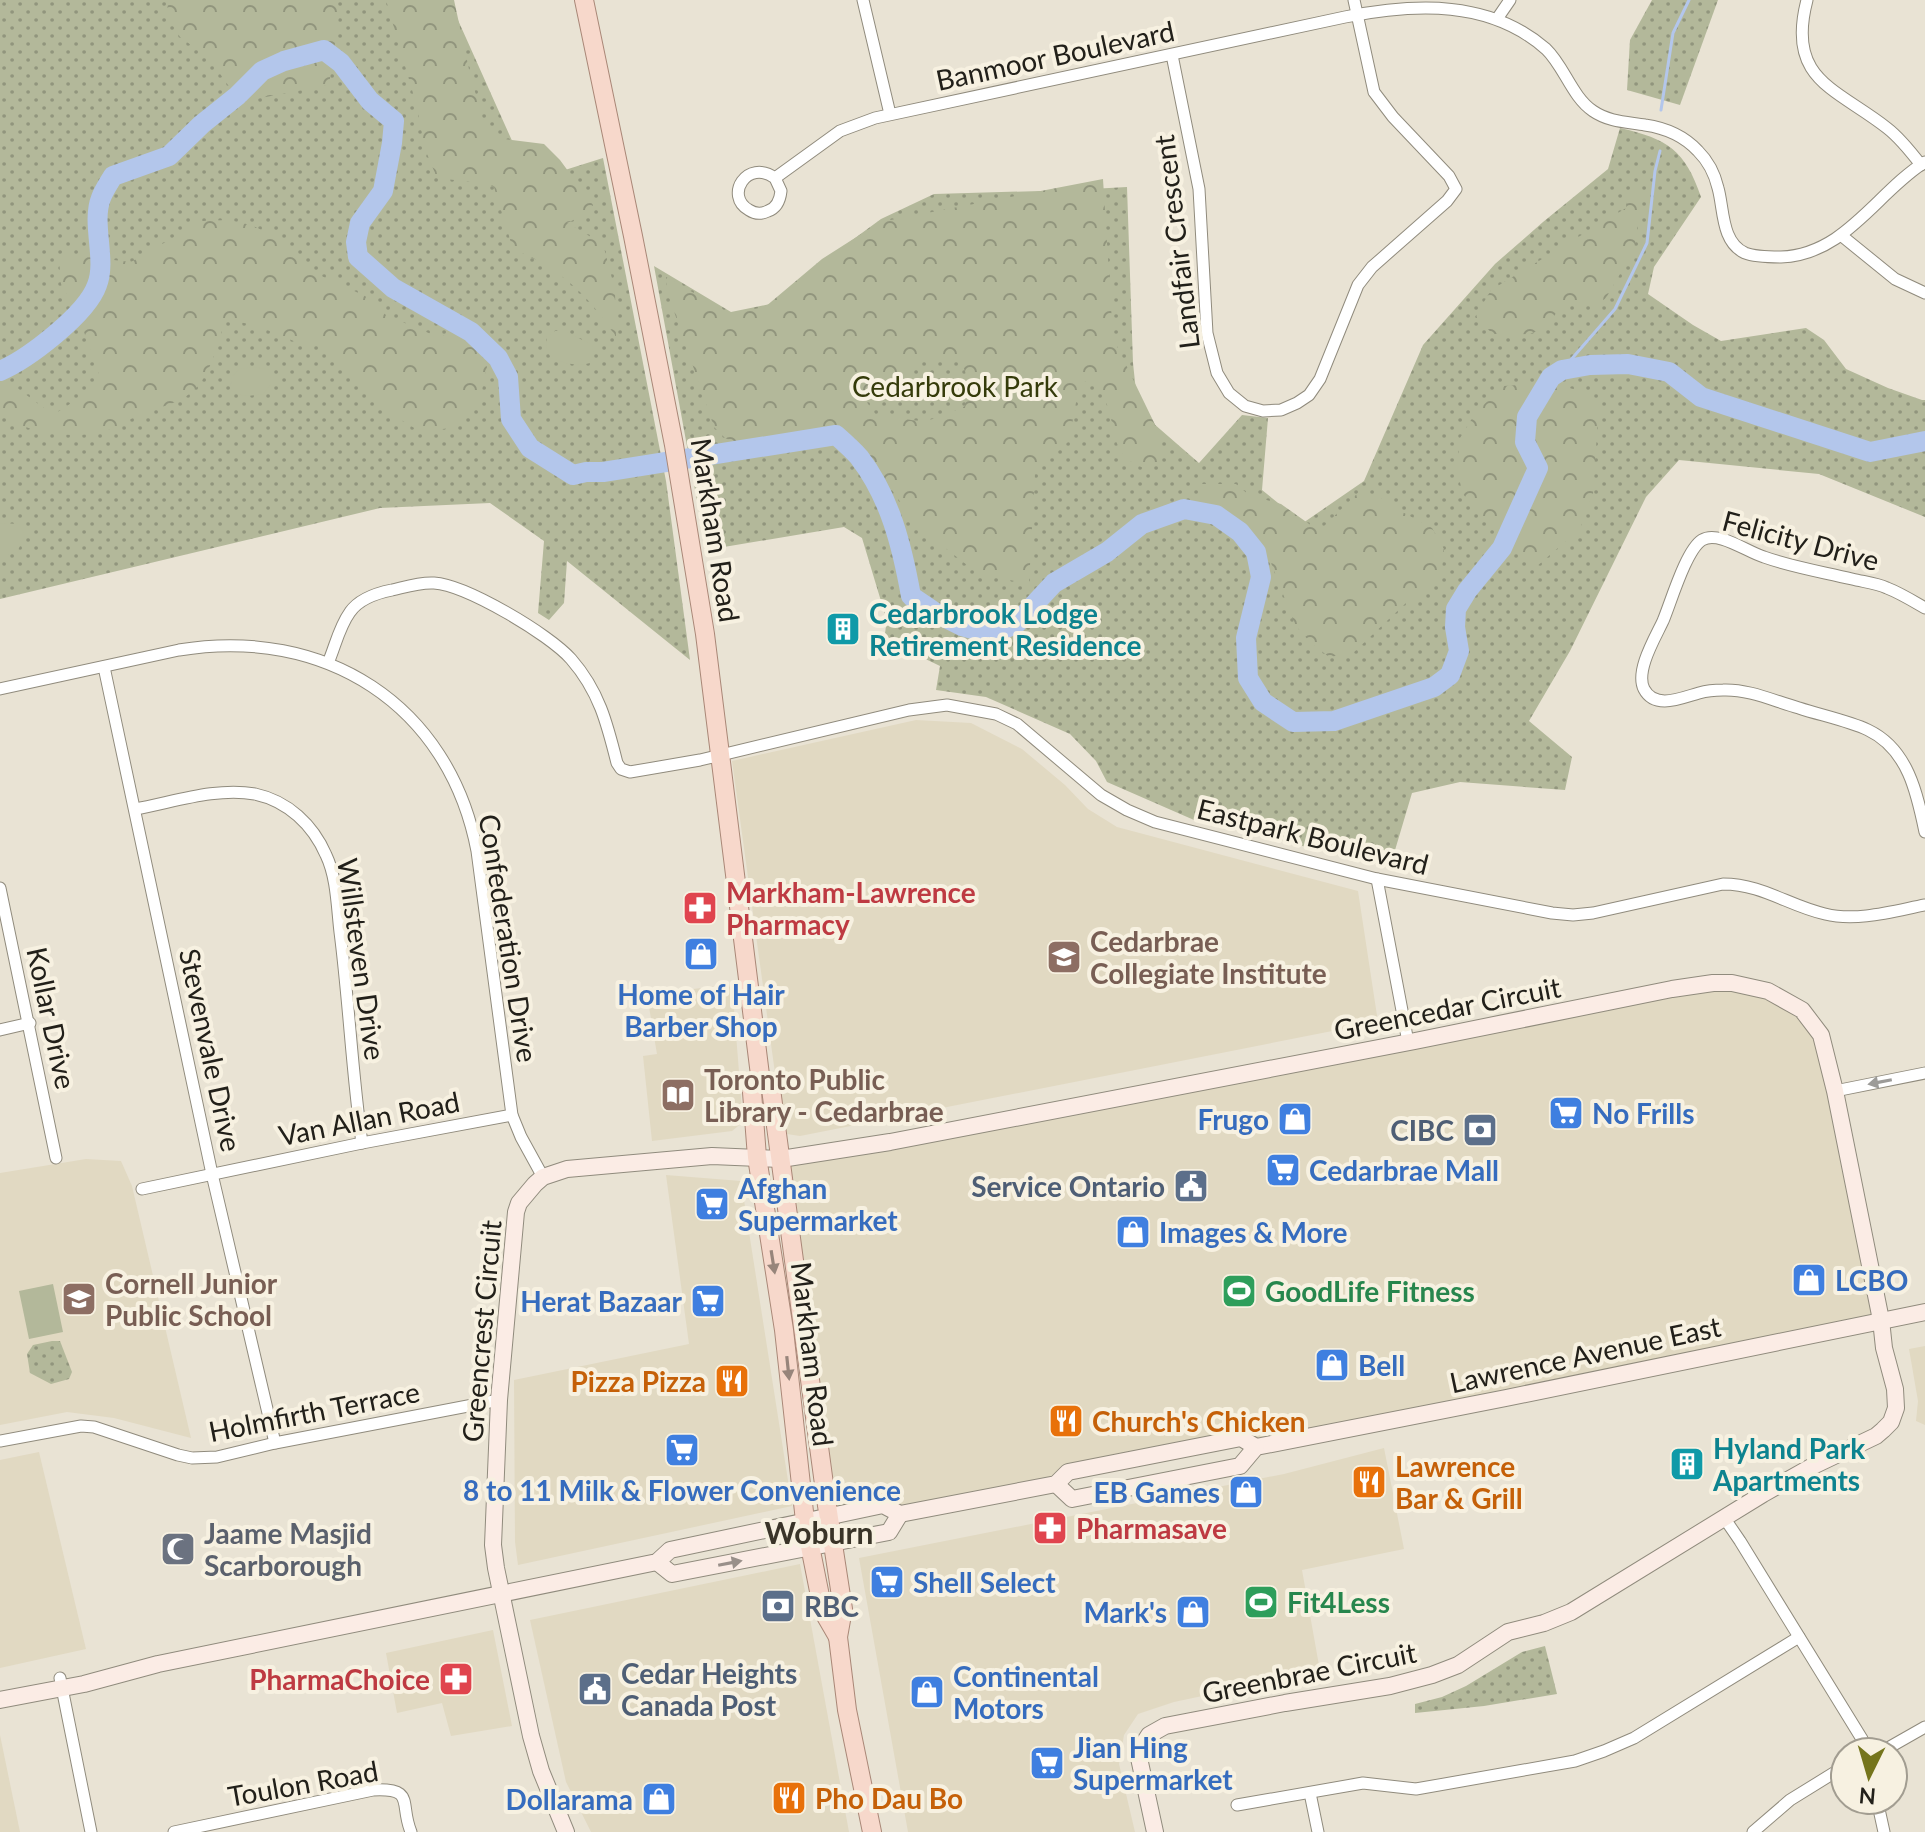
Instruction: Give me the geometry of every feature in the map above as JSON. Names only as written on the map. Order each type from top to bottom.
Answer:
[{"type":"main road","name":"Markham Road","points":[[584,0],[674,445],[705,634],[760,1075],[771,1089],[843,1609],[838,1637],[847,1710],[872,1832]]},
{"type":"main road","name":"Markham Road","points":[[760,1075],[752,1092],[757,1157],[784,1330],[805,1521],[823,1611],[838,1637]]},
{"type":"street","points":[[863,0],[890,114]]},
{"type":"street","points":[[1354,0],[1357,15]]},
{"type":"street","points":[[1499,16],[1510,0]]},
{"type":"street","points":[[1807,0],[1801,31],[1805,52],[1814,72],[1835,93],[1889,129],[1923,163]]},
{"type":"street","name":"Banmoor Boulevard","points":[[775,178],[840,131],[890,114],[1409,6],[1457,6],[1499,16],[1544,47],[1591,110],[1612,120],[1649,125],[1680,135],[1700,153],[1714,174],[1724,223],[1735,246],[1745,253],[1784,257],[1811,251],[1842,236],[1923,163]]},
{"type":"street","name":"Landfair Crescent","points":[[1172,55],[1199,189],[1207,333],[1217,373],[1229,393],[1245,406],[1263,411],[1281,410],[1309,395],[1320,379],[1358,285],[1372,267],[1447,201],[1456,189],[1449,176],[1393,117],[1374,92],[1357,15]]},
{"type":"street","points":[[1842,236],[1895,279],[1925,293]]},
{"type":"street","name":"Felicity Drive","points":[[1925,608],[1875,584],[1765,558],[1724,539],[1707,538],[1694,547],[1687,560],[1646,659],[1641,679],[1650,697],[1663,702],[1702,692],[1748,692],[1868,730],[1887,743],[1911,777],[1925,832]]},
{"type":"street","name":"Eastpark Boulevard","points":[[328,663],[351,610],[373,594],[425,583],[446,585],[525,622],[571,659],[600,702],[616,761],[621,769],[630,772],[720,755],[929,706],[947,705],[996,714],[1017,724],[1101,795],[1155,822],[1377,879],[1573,915],[1723,884],[1757,888],[1826,915],[1863,916],[1925,905]]},
{"type":"street","name":"Confederation Drive","points":[[0,689],[200,647],[247,645],[292,652],[328,663],[360,679],[405,713],[427,737],[460,793],[473,829],[512,1115],[543,1177]]},
{"type":"street","name":"Stevenvale Drive","points":[[104,667],[212,1174],[275,1443]]},
{"type":"street","name":"Willsteven Drive","points":[[135,809],[233,791],[258,795],[281,803],[301,817],[320,843],[330,865],[334,888],[362,1143]]},
{"type":"street","points":[[1377,879],[1408,1042]]},
{"type":"street","name":"Kollar Drive","points":[[0,888],[56,1158]]},
{"type":"street","name":"Greencedar Circuit","points":[[781,1159],[989,1124],[1672,989],[1732,983],[1768,991],[1802,1010],[1821,1035],[1881,1320]]},
{"type":"street","points":[[0,1030],[30,1023]]},
{"type":"street","points":[[1835,1091],[1925,1073]]},
{"type":"street","name":"Van Allan Road","points":[[142,1189],[512,1115]]},
{"type":"street","points":[[543,1177],[567,1169],[712,1156],[781,1159]]},
{"type":"street","name":"Greencrest Circuit","points":[[543,1177],[524,1195],[516,1212],[499,1400],[493,1545],[531,1736],[547,1788],[566,1832]]},
{"type":"street","name":"Lawrence Avenue East","points":[[1056,1484],[1072,1499],[1170,1481],[1240,1466],[1256,1447],[1925,1312]]},
{"type":"street","name":"Greenbrae Circuit","points":[[1155,1832],[1139,1758],[1144,1741],[1156,1730],[1177,1723],[1390,1686],[1444,1672],[1508,1632],[1571,1612],[1752,1501],[1811,1467],[1876,1436],[1891,1422],[1896,1408],[1881,1320]]},
{"type":"street","name":"Holmfirth Terrace","points":[[0,1441],[81,1426],[94,1427],[178,1455],[217,1457],[499,1400]]},
{"type":"street","name":"Lawrence Avenue East","points":[[0,1697],[657,1562],[670,1550],[883,1505],[900,1514],[1056,1484],[1068,1472],[1241,1438],[1256,1447]]},
{"type":"street","name":"Lawrence Avenue East","points":[[657,1562],[672,1574],[890,1532],[900,1514]]},
{"type":"street","points":[[1725,1519],[1860,1736]]},
{"type":"street","points":[[1237,1805],[1363,1783],[1416,1789],[1575,1761],[1634,1738],[1799,1637]]},
{"type":"street","points":[[61,1683],[91,1832]]},
{"type":"street","points":[[1753,1832],[1790,1800],[1829,1776]]},
{"type":"street","name":"Toulon Road","points":[[174,1832],[388,1789],[402,1796],[411,1832]]},
{"type":"street","points":[[1310,1793],[1318,1832]]},
{"type":"shaded area","name":"Cedarbrae Collegiate Institute","points":[[916,720],[971,723],[1022,749],[1088,809],[1117,827],[1358,891],[1378,1022],[800,1136],[787,1134],[775,1073],[732,761]]},
{"type":"shaded area","points":[[732,984],[743,1122],[732,1131],[652,1141],[643,1056],[657,1054],[647,995]]},
{"type":"shaded area","points":[[1672,989],[1768,991],[1821,1035],[1881,1320],[1256,1447],[1241,1438],[1134,1458],[1056,1484],[900,1514],[882,1505],[828,1516],[781,1159]]},
{"type":"shaded area","name":"Cornell Junior Public School","points":[[86,1159],[121,1161],[132,1186],[191,1438],[114,1418],[67,1412],[0,1425],[0,1173]]},
{"type":"shaded area","points":[[666,1175],[741,1181],[792,1506],[518,1565],[515,1542],[514,1380],[689,1344]]},
{"type":"shaded area","points":[[1925,1346],[1925,1425],[1916,1421],[1918,1401],[1909,1349]]},
{"type":"shaded area","points":[[1384,1448],[1404,1549],[1302,1570],[1320,1671],[1174,1702],[1138,1714],[1124,1735],[1119,1764],[1135,1832],[908,1832],[859,1558],[1284,1474]]},
{"type":"shaded area","points":[[39,1452],[86,1649],[0,1668],[0,1460]]},
{"type":"shaded area","points":[[800,1564],[849,1832],[591,1832],[566,1782],[530,1620]]},
{"type":"shaded area","points":[[493,1630],[512,1726],[451,1736],[442,1703],[397,1713],[386,1653]]},
{"type":"shaded area","points":[[0,1735],[20,1832],[0,1832]]},
{"type":"green space","points":[[0,0],[449,0],[530,181],[603,158],[666,481],[690,660],[567,561],[564,603],[549,620],[538,613],[544,541],[490,503],[380,508],[0,599]]},
{"type":"green space","points":[[169,0],[334,0],[339,15],[329,85],[255,99],[235,95],[209,58],[180,37],[166,14]]},
{"type":"green space","points":[[386,0],[454,0],[488,137],[544,144],[560,160],[593,205],[593,211],[567,223],[603,244],[615,290],[616,337],[572,284],[545,265],[513,249],[494,187],[437,178],[425,149],[417,107]]},
{"type":"green space","points":[[1652,0],[1718,0],[1680,105],[1627,90],[1630,40]]},
{"type":"green space","name":"Cedarbrook Park","points":[[1620,128],[1651,137],[1672,149],[1688,168],[1701,197],[1654,267],[1648,294],[1721,341],[1806,328],[1824,340],[1846,369],[1925,400],[1925,517],[1819,474],[1679,460],[1646,497],[1570,651],[1529,721],[1572,757],[1565,790],[1460,782],[1412,793],[1390,867],[1194,820],[1107,782],[1096,761],[1070,734],[986,697],[936,690],[940,666],[884,639],[887,621],[862,538],[844,527],[706,550],[654,266],[731,312],[770,304],[881,219],[934,194],[1127,187],[1133,363],[1138,410],[1199,463],[1242,415],[1268,418],[1262,490],[1303,523],[1364,481],[1423,345],[1495,264],[1608,169]]},
{"type":"green space","points":[[1103,179],[1113,338],[1162,439],[1161,463],[1146,468],[1129,460],[1118,447],[1106,401],[1093,376],[1079,386],[1069,441],[1035,472],[1029,584],[986,575],[967,565],[917,526],[880,473],[845,449],[746,447],[725,438],[714,427],[667,291],[666,277],[729,313],[765,307],[822,259],[880,222]],"holes":[[[918,359],[952,359],[963,366],[967,379],[965,406],[918,421],[886,412],[876,415],[866,401],[867,386],[898,383],[908,378]]]},
{"type":"green space","points":[[1628,190],[1638,190],[1642,197],[1634,250],[1606,298],[1596,305],[1560,306],[1547,325],[1533,333],[1493,334],[1475,317],[1491,290],[1626,208]]},
{"type":"green space","points":[[228,220],[251,225],[277,237],[293,257],[315,273],[365,296],[386,315],[431,334],[472,340],[487,367],[479,403],[450,428],[421,432],[381,408],[329,350],[318,343],[296,342],[258,326],[225,319],[205,376],[189,395],[174,402],[108,430],[86,434],[43,432],[17,423],[7,415],[1,406],[0,375],[53,415],[102,383],[77,312],[61,284],[59,259],[70,255],[131,262],[202,221]]},
{"type":"green space","points":[[555,331],[565,331],[592,345],[594,355],[590,363],[566,363],[551,358],[546,348],[547,336]]},
{"type":"green space","points":[[255,367],[269,370],[271,384],[263,394],[250,396],[230,390],[232,377],[239,369]]},
{"type":"green space","points":[[1548,383],[1586,392],[1599,402],[1593,493],[1580,529],[1536,567],[1463,494],[1457,471],[1460,438],[1476,412],[1504,386]]},
{"type":"green space","points":[[1198,484],[1236,484],[1249,495],[1281,504],[1319,531],[1359,492],[1377,495],[1432,528],[1444,549],[1441,577],[1427,593],[1406,603],[1353,653],[1329,657],[1295,625],[1268,555],[1255,542],[1206,515],[1198,503]]},
{"type":"green space","points":[[0,523],[19,524],[25,536],[18,550],[21,551],[0,555]]},
{"type":"green space","points":[[53,1284],[63,1332],[29,1339],[19,1291]]},
{"type":"green space","points":[[60,1341],[72,1372],[69,1379],[51,1384],[30,1373],[27,1354],[33,1345]]},
{"type":"green space","points":[[1545,1646],[1557,1694],[1415,1713],[1415,1704],[1442,1697],[1522,1652]]},
{"type":"waterway","points":[[1661,110],[1673,33],[1689,0]]},
{"type":"waterway","points":[[0,371],[26,357],[55,334],[91,297],[100,275],[98,208],[113,176],[169,156],[262,71],[284,61],[324,50],[341,63],[370,101],[394,121],[383,191],[360,223],[356,242],[358,257],[393,288],[471,332],[498,358],[508,377],[511,419],[530,448],[573,475],[836,435],[870,472],[887,505],[899,541],[911,596],[962,626],[991,634],[1016,624],[1054,583],[1107,552],[1142,524],[1184,509],[1216,515],[1240,532],[1256,552],[1261,577],[1246,638],[1248,678],[1263,702],[1293,722],[1334,721],[1434,687],[1450,675],[1459,651],[1456,609],[1502,548],[1538,468],[1525,442],[1527,417],[1551,377],[1562,370],[1590,365],[1628,364],[1669,372],[1701,397],[1870,452],[1925,441]]},
{"type":"waterway","points":[[1562,370],[1615,309],[1647,243],[1660,151]]},
{"type":"place","name":"Cedarbrook Lodge Retirement Residence","points":[[843,629]]},
{"type":"place","name":"Markham-Lawrence Pharmacy","points":[[700,908]]},
{"type":"place","name":"Home of Hair Barber Shop","points":[[701,954]]},
{"type":"place","name":"Cedarbrae Collegiate Institute","points":[[1064,957]]},
{"type":"place","name":"Toronto Public Library - Cedarbrae","points":[[678,1095]]},
{"type":"place","name":"No Frills","points":[[1566,1113]]},
{"type":"place","name":"Frugo","points":[[1295,1119]]},
{"type":"place","name":"CIBC","points":[[1480,1130]]},
{"type":"place","name":"Cedarbrae Mall","points":[[1283,1170]]},
{"type":"place","name":"Service Ontario","points":[[1191,1186]]},
{"type":"place","name":"Afghan Supermarket","points":[[712,1204]]},
{"type":"place","name":"Images & More","points":[[1133,1232]]},
{"type":"place","name":"LCBO","points":[[1809,1280]]},
{"type":"place","name":"GoodLife Fitness","points":[[1239,1291]]},
{"type":"place","name":"Cornell Junior Public School","points":[[79,1299]]},
{"type":"place","name":"Herat Bazaar","points":[[708,1301]]},
{"type":"place","name":"Bell","points":[[1332,1365]]},
{"type":"place","name":"Pizza Pizza","points":[[732,1381]]},
{"type":"place","name":"Church's Chicken","points":[[1066,1421]]},
{"type":"place","name":"8 to 11 Milk & Flower Convenience","points":[[682,1450]]},
{"type":"place","name":"Hyland Park Apartments","points":[[1687,1464]]},
{"type":"place","name":"Lawrence Bar & Grill","points":[[1369,1482]]},
{"type":"place","name":"EB Games","points":[[1246,1492]]},
{"type":"place","name":"Pharmasave","points":[[1050,1528]]},
{"type":"place","name":"Jaame Masjid Scarborough","points":[[178,1549]]},
{"type":"place","name":"Shell Select","points":[[887,1582]]},
{"type":"place","name":"Fit4Less","points":[[1261,1602]]},
{"type":"place","name":"RBC","points":[[778,1606]]},
{"type":"place","name":"Mark's","points":[[1193,1612]]},
{"type":"place","name":"PharmaChoice","points":[[456,1679]]},
{"type":"place","name":"Cedar Heights Canada Post","points":[[595,1689]]},
{"type":"place","name":"Continental Motors","points":[[927,1692]]},
{"type":"place","name":"Jian Hing Supermarket","points":[[1047,1763]]},
{"type":"place","name":"Pho Dau Bo","points":[[789,1798]]},
{"type":"place","name":"Dollarama","points":[[659,1799]]},
{"type":"district","name":"Woburn","points":[[819,1532]]}]
